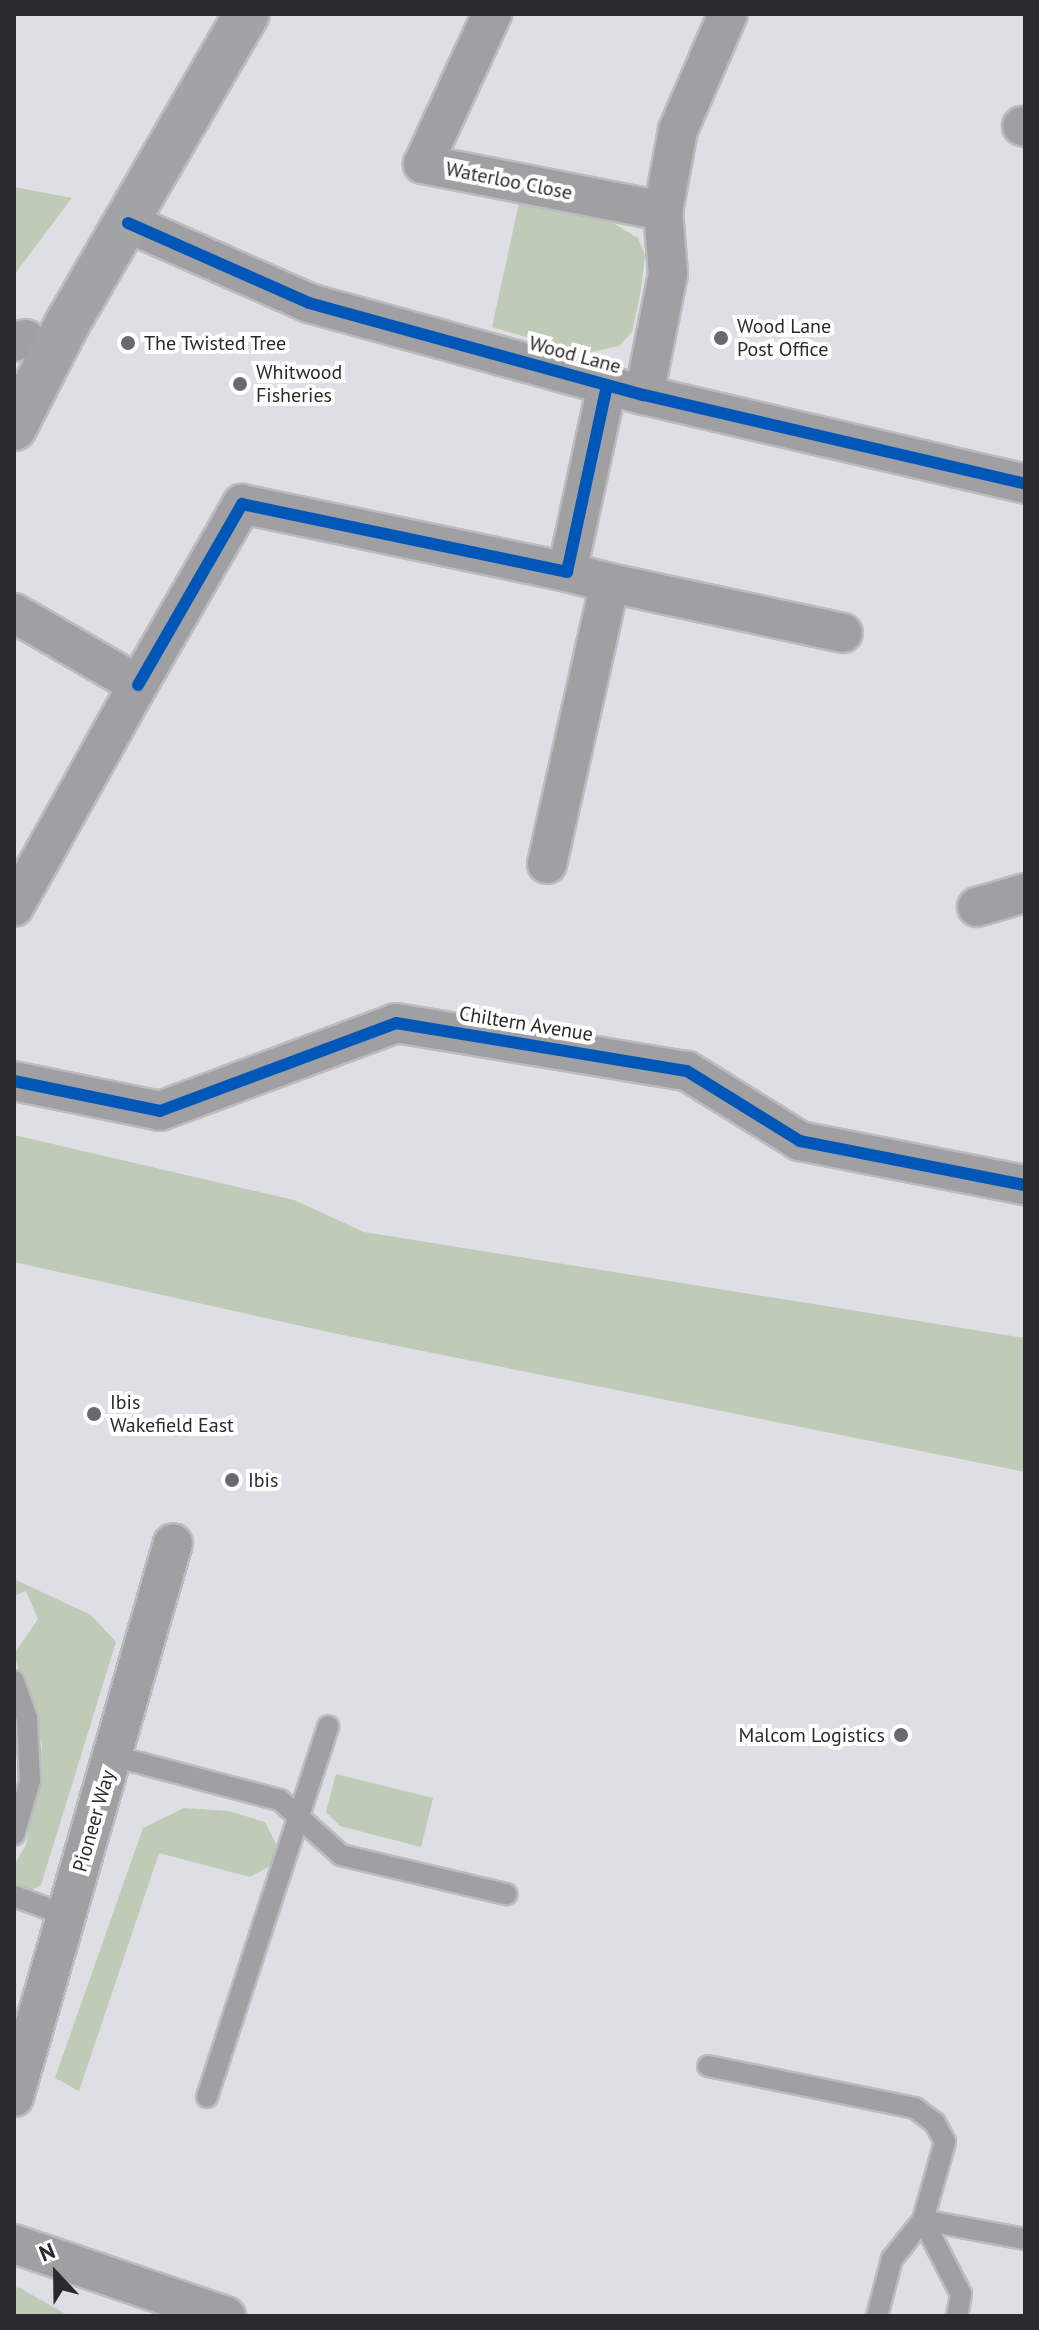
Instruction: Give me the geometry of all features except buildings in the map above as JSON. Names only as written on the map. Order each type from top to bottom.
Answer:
[{"type":"main road","points":[[14,428],[23,358],[126,226],[247,14]]},
{"type":"street","name":"Waterloo Close","points":[[492,14],[423,164],[663,211]]},
{"type":"street","points":[[644,395],[668,274],[663,211],[678,130],[728,14]]},
{"type":"street","name":"Wood Lane","points":[[126,226],[309,303],[644,395],[1025,484]]},
{"type":"street","points":[[567,572],[607,385]]},
{"type":"street","points":[[14,907],[242,504],[843,633]]},
{"type":"street","points":[[547,864],[610,583]]},
{"type":"street","points":[[14,613],[138,685]]},
{"type":"street","points":[[977,907],[1025,893]]},
{"type":"street","name":"Chiltern Avenue","points":[[14,1081],[160,1111],[396,1023],[687,1071],[800,1141],[1025,1185]]},
{"type":"street","name":"Pioneer Way","points":[[14,2097],[173,1543]]},
{"type":"street","points":[[14,2244],[226,2316]]},
{"type":"lane","points":[[14,1681],[27,1718],[30,1781],[14,1835]]},
{"type":"lane","points":[[207,2097],[301,1818],[328,1726]]},
{"type":"lane","points":[[113,1756],[280,1800],[341,1855],[506,1894]]},
{"type":"lane","points":[[14,1896],[68,1916]]},
{"type":"lane","points":[[708,2066],[915,2108],[935,2123],[945,2142],[923,2220],[892,2259],[877,2316]]},
{"type":"lane","points":[[923,2220],[1025,2239]]},
{"type":"lane","points":[[923,2220],[961,2294],[957,2316]]},
{"type":"green space","points":[[14,187],[72,198],[14,275]]},
{"type":"green space","points":[[519,203],[608,220],[638,238],[645,255],[641,290],[632,332],[619,346],[582,354],[492,327]]},
{"type":"green space","points":[[14,1135],[294,1200],[364,1232],[1025,1338],[1025,1472],[333,1333],[14,1262]]},
{"type":"green space","points":[[14,1579],[91,1615],[116,1642],[41,1885],[32,1890],[14,1886],[14,1865],[26,1845],[42,1745],[14,1654],[38,1619],[26,1591],[14,1596]]},
{"type":"green space","points":[[336,1774],[433,1798],[421,1847],[340,1826],[326,1812]]},
{"type":"green space","points":[[184,1808],[229,1811],[265,1822],[276,1844],[274,1864],[250,1877],[159,1853],[79,2091],[55,2078],[143,1828]]},
{"type":"green space","points":[[14,2287],[20,2288],[69,2316],[14,2316]]},
{"type":"cycle path","points":[[128,223],[309,303],[644,395],[1025,484]]},
{"type":"cycle path","points":[[138,685],[242,504],[567,572],[607,385]]},
{"type":"cycle path","points":[[14,1081],[160,1111],[396,1023],[687,1071],[800,1141],[1025,1185]]},
{"type":"place","name":"Wood Lane Post Office","points":[[721,338]]},
{"type":"place","name":"The Twisted Tree","points":[[128,343]]},
{"type":"place","name":"Whitwood Fisheries","points":[[240,384]]},
{"type":"place","name":"Ibis Wakefield East","points":[[94,1414]]},
{"type":"place","name":"Ibis","points":[[232,1480]]},
{"type":"place","name":"Malcom Logistics","points":[[901,1735]]}]
